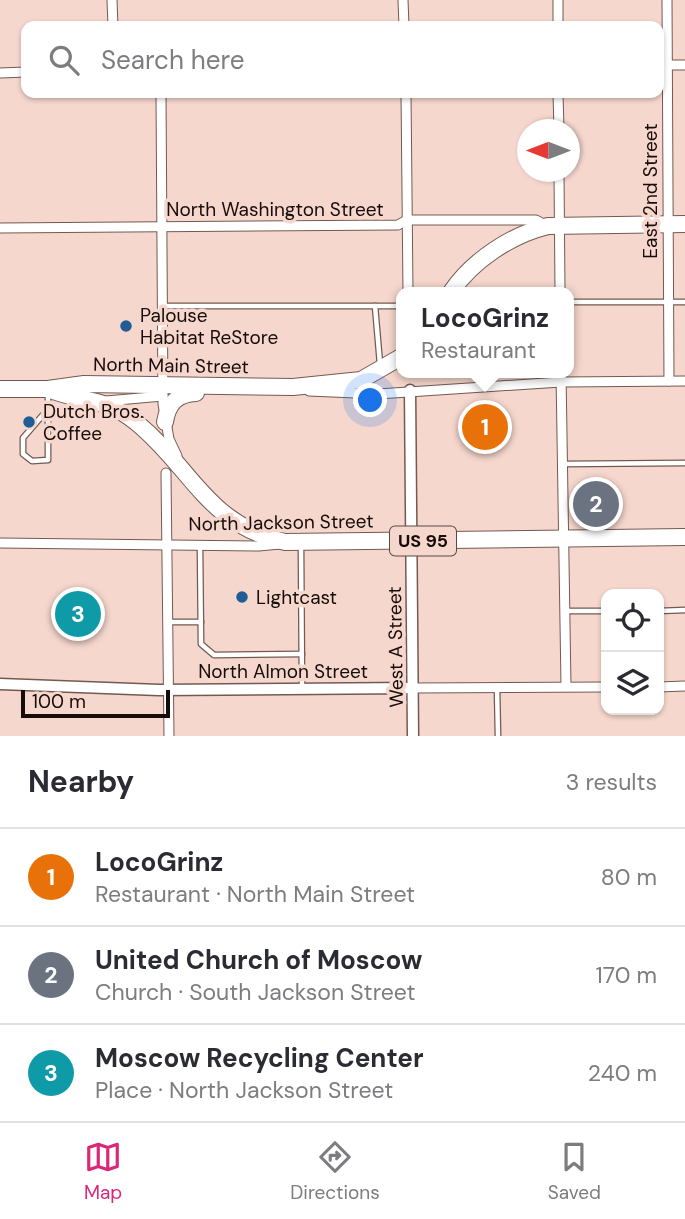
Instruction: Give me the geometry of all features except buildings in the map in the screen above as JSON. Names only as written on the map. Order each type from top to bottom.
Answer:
[{"type":"highway","points":[[456,287],[488,254],[529,231],[554,226],[685,224]]},
{"type":"highway","name":"North Main Street","points":[[0,389],[48,389],[84,384],[163,391],[293,387],[362,380],[396,361]]},
{"type":"highway","points":[[164,422],[167,410],[178,397],[211,393],[226,388]]},
{"type":"highway","name":"North Main Street","points":[[48,389],[94,399],[138,424],[218,510],[244,529],[293,542]]},
{"type":"highway","name":"US 95","points":[[562,538],[685,537]]},
{"type":"highway","name":"North Jackson Street","points":[[293,542],[562,538]]},
{"type":"street","points":[[112,0],[113,21]]},
{"type":"street","points":[[403,0],[404,21]]},
{"type":"street","points":[[558,0],[558,21]]},
{"type":"street","name":"East 2nd Street","points":[[664,49],[667,0]]},
{"type":"street","points":[[664,65],[685,65]]},
{"type":"street","points":[[0,73],[21,72]]},
{"type":"street","name":"East 2nd Street","points":[[664,97],[669,381]]},
{"type":"street","points":[[161,98],[164,422],[169,439],[191,482]]},
{"type":"street","points":[[406,98],[408,287]]},
{"type":"street","points":[[558,98],[559,119]]},
{"type":"street","points":[[558,182],[554,226],[560,287]]},
{"type":"street","name":"North Washington Street","points":[[0,229],[398,225],[407,220],[537,220],[554,226]]},
{"type":"street","points":[[561,378],[566,686]]},
{"type":"street","name":"North Main Street","points":[[293,387],[349,394],[561,378],[685,381]]},
{"type":"street","name":"West A Street","points":[[410,390],[413,736]]},
{"type":"street","name":"North Main Street","points":[[94,399],[113,401],[163,391]]},
{"type":"street","points":[[166,473],[170,622],[169,736]]},
{"type":"street","name":"North Jackson Street","points":[[0,543],[259,546],[293,542]]},
{"type":"street","name":"North Almon Street","points":[[0,684],[170,690],[601,687]]},
{"type":"street","points":[[664,687],[685,686]]},
{"type":"lane","points":[[574,302],[685,302]]},
{"type":"lane","points":[[163,306],[396,306]]},
{"type":"lane","points":[[375,306],[381,371]]},
{"type":"lane","points":[[48,389],[48,409],[48,460],[32,461],[23,454],[23,438],[48,409]]},
{"type":"lane","points":[[562,464],[685,463]]},
{"type":"lane","points":[[293,542],[302,654],[302,689]]},
{"type":"lane","points":[[200,546],[201,644],[214,655],[302,654]]},
{"type":"lane","points":[[565,611],[601,611]]},
{"type":"lane","points":[[664,611],[685,611]]},
{"type":"lane","points":[[170,622],[201,622]]},
{"type":"lane","points":[[497,688],[498,736]]},
{"type":"place","name":"Palouse Habitat ReStore","points":[[126,326]]},
{"type":"place","name":"Dutch Bros. Coffee","points":[[29,422]]},
{"type":"place","name":"LocoGrinz","points":[[485,427]]},
{"type":"place","name":"United Church of Moscow","points":[[596,504]]},
{"type":"place","name":"Lightcast","points":[[242,597]]},
{"type":"place","name":"Moscow Recycling Center","points":[[78,614]]}]
